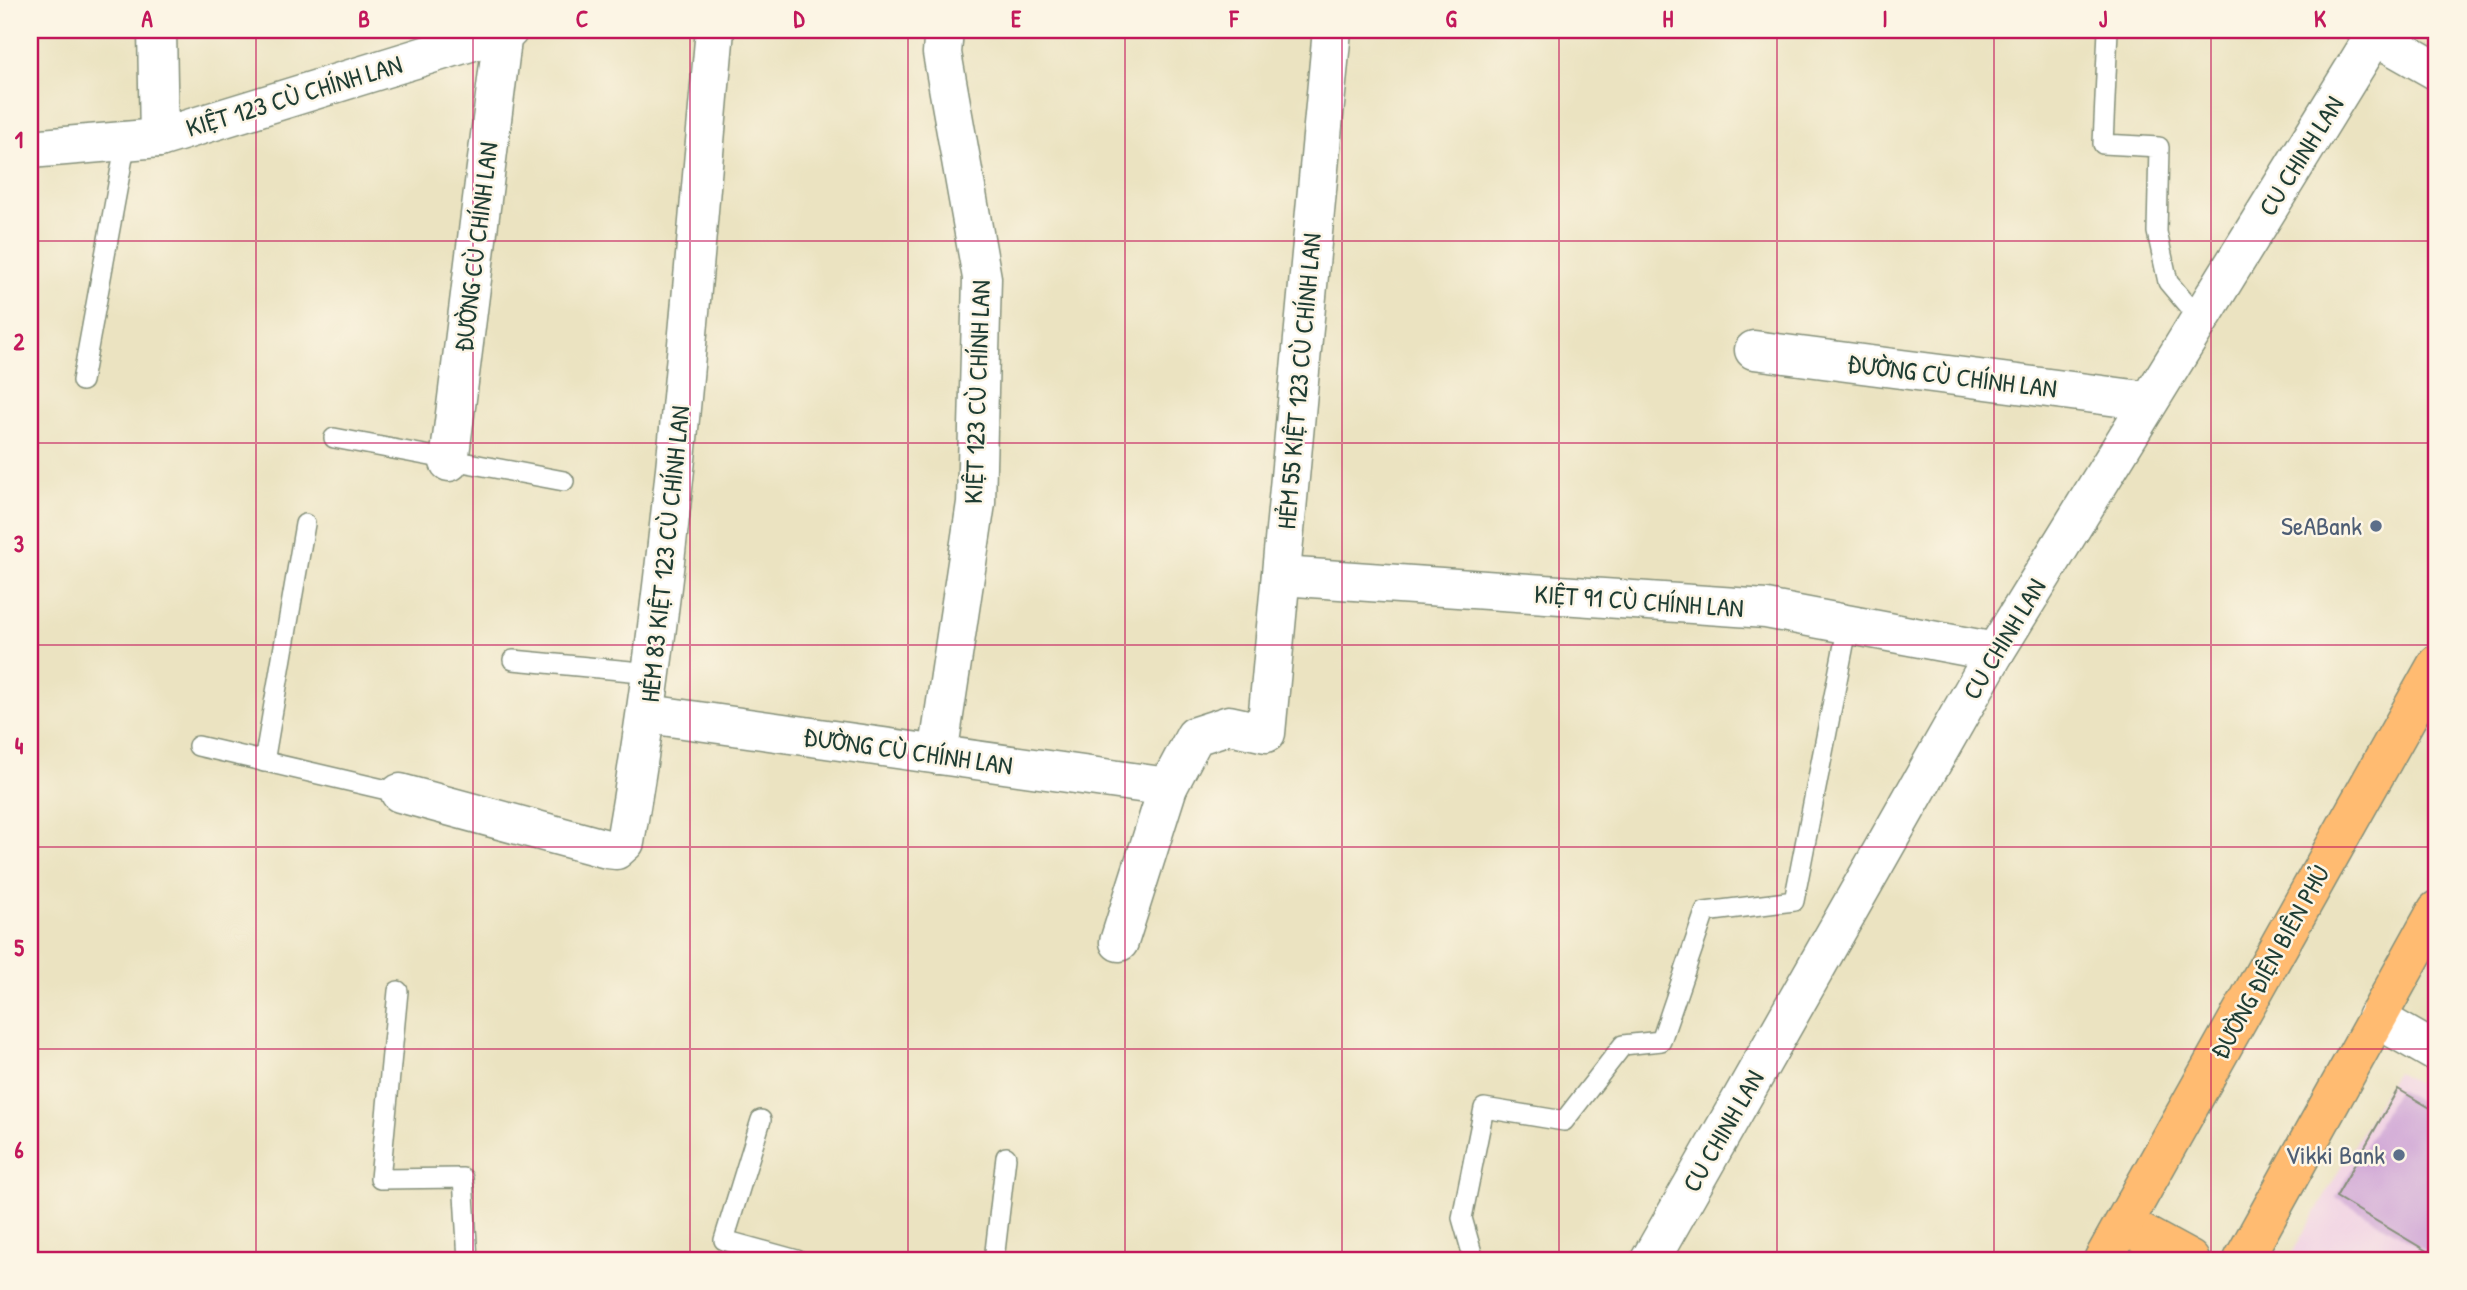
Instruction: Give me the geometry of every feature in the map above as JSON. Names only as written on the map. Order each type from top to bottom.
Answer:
[{"type":"main road","name":"ĐƯỜNG ĐIỆN BIÊN PHỦ","points":[[2103,1260],[2437,664]]},
{"type":"main road","points":[[2243,1260],[2437,910]]},
{"type":"main road","points":[[2124,1224],[2190,1260]]},
{"type":"street","name":"KIỆT 123 CÙ CHÍNH LAN","points":[[142,139],[157,30]]},
{"type":"street","name":"HẺM 83 KIỆT 123 CÙ CHÍNH LAN","points":[[400,793],[616,850],[625,842],[648,714],[671,506],[715,30]]},
{"type":"street","name":"KIỆT 123 CÙ CHÍNH LAN","points":[[938,755],[976,503],[982,278],[942,53],[944,30]]},
{"type":"street","name":"HẺM 55 KIỆT 123 CÙ CHÍNH LAN","points":[[1168,787],[1195,736],[1229,725],[1266,733],[1332,30]]},
{"type":"street","name":"KIỆT 123 CÙ CHÍNH LAN","points":[[30,149],[142,139],[506,31]]},
{"type":"street","name":"ĐƯỜNG CÙ CHÍNH LAN","points":[[449,462],[506,31]]},
{"type":"street","name":"CU CHINH LAN","points":[[1650,1260],[1995,652],[2377,33]]},
{"type":"street","points":[[2377,33],[2437,71]]},
{"type":"street","name":"ĐƯỜNG CÙ CHÍNH LAN","points":[[1754,350],[2149,401]]},
{"type":"street","name":"KIỆT 91 CÙ CHÍNH LAN","points":[[1281,576],[1766,609],[1995,652]]},
{"type":"street","name":"ĐƯỜNG CÙ CHÍNH LAN","points":[[648,714],[1168,787]]},
{"type":"street","points":[[1119,942],[1168,787]]},
{"type":"street","points":[[2376,1018],[2437,1053]]},
{"type":"lane","points":[[2108,30],[2103,144],[2160,147],[2157,232],[2168,282],[2200,320]]},
{"type":"lane","points":[[82,381],[142,139]]},
{"type":"lane","points":[[334,438],[449,462],[564,481]]},
{"type":"lane","points":[[264,762],[305,524]]},
{"type":"lane","points":[[1474,1260],[1462,1218],[1484,1108],[1564,1121],[1623,1045],[1661,1041],[1705,912],[1794,901],[1848,624]]},
{"type":"lane","points":[[513,660],[652,673]]},
{"type":"lane","points":[[198,746],[400,793]]},
{"type":"lane","points":[[398,991],[380,1179],[463,1178],[468,1260]]},
{"type":"lane","points":[[761,1120],[724,1240],[797,1260]]},
{"type":"lane","points":[[994,1260],[1006,1157]]},
{"type":"shaded area","points":[[2396,1071],[2437,1096],[2437,1260],[2288,1260]]},
{"type":"building","name":"Vikki Bank","points":[[2398,1089],[2437,1112],[2437,1257],[2336,1197]]},
{"type":"place","name":"SeABank","points":[[2376,526]]},
{"type":"place","name":"Vikki Bank","points":[[2399,1155]]}]
